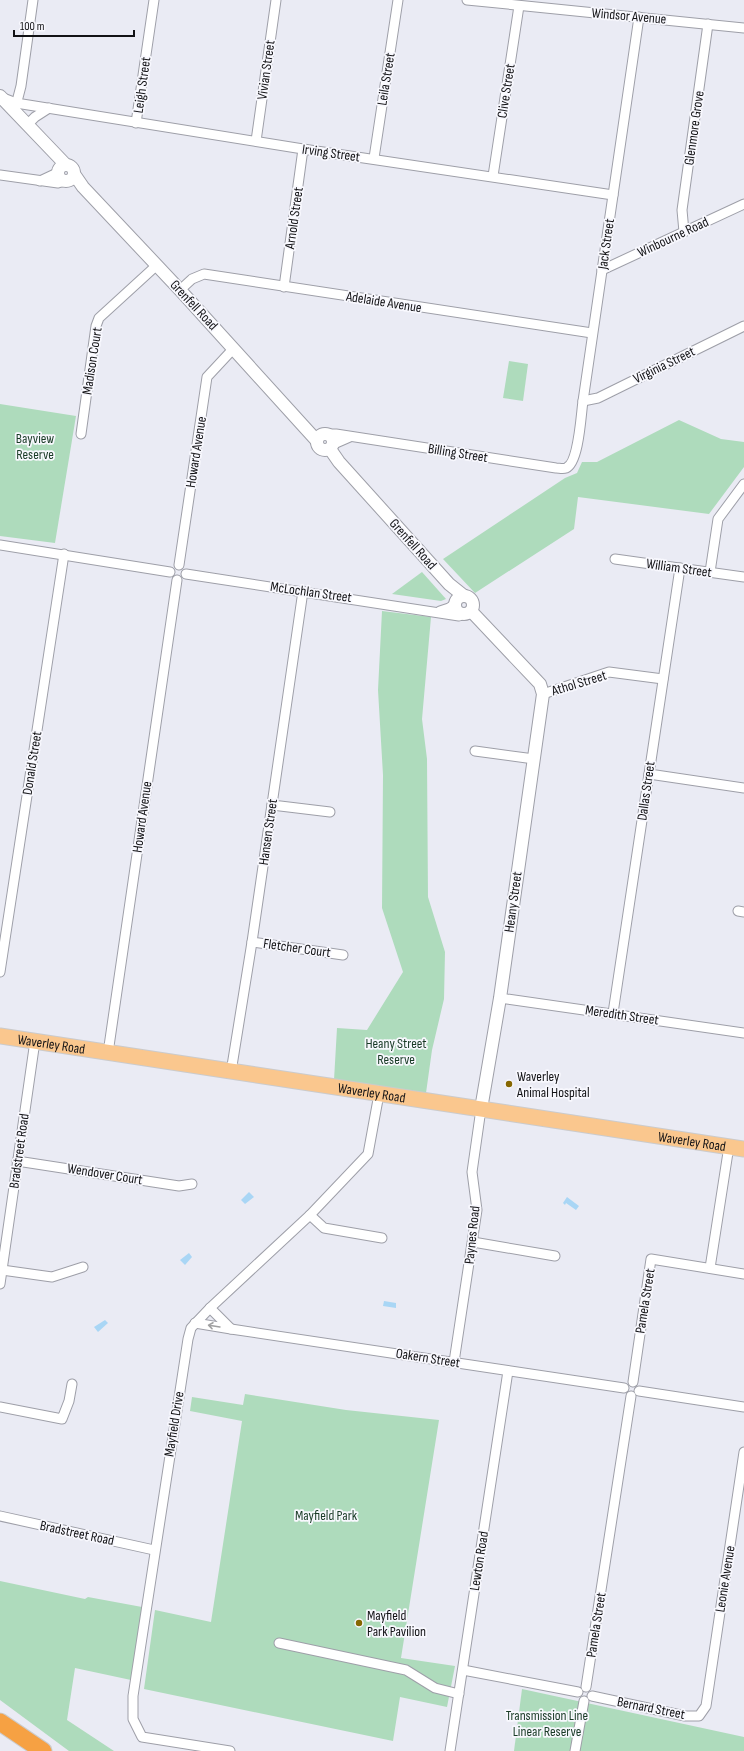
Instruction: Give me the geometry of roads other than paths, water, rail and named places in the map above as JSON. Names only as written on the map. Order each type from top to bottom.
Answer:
[{"type":"highway","points":[[0,1720],[44,1751]]},
{"type":"main road","name":"Waverley Road","points":[[0,1036],[744,1149]]},
{"type":"street","points":[[15,107],[21,86],[33,0]]},
{"type":"street","name":"Leigh Street","points":[[136,122],[154,0]]},
{"type":"street","name":"Vivian Street","points":[[256,141],[276,0]]},
{"type":"street","name":"Leila Street","points":[[374,158],[398,0]]},
{"type":"street","name":"Windsor Avenue","points":[[467,0],[744,28]]},
{"type":"street","name":"Clive Street","points":[[493,176],[519,6]]},
{"type":"street","name":"Jack Street","points":[[566,468],[572,462],[576,454],[592,333],[639,17]]},
{"type":"street","name":"Glenmore Grove","points":[[684,232],[682,210],[708,24]]},
{"type":"street","name":"Grenfell Road","points":[[0,96],[15,107],[27,125],[53,153],[64,174],[83,187],[304,425],[326,441],[339,462],[449,584],[459,600],[470,597],[473,602],[468,613]]},
{"type":"street","name":"Irving Street","points":[[15,107],[49,108],[303,149],[374,158],[613,195]]},
{"type":"street","points":[[27,125],[35,117],[49,108]]},
{"type":"street","name":"Arnold Street","points":[[284,287],[303,149]]},
{"type":"street","points":[[0,175],[58,184],[64,174]]},
{"type":"street","name":"Winbourne Road","points":[[602,270],[744,204]]},
{"type":"street","name":"Madison Court","points":[[81,434],[96,326],[99,318],[157,265]]},
{"type":"street","name":"Adelaide Avenue","points":[[180,290],[192,279],[204,274],[592,333]]},
{"type":"street","name":"Virginia Street","points":[[583,401],[598,398],[744,326]]},
{"type":"street","name":"Howard Avenue","points":[[179,565],[207,378],[234,348]]},
{"type":"street","name":"Billing Street","points":[[326,441],[350,437],[556,468],[566,468]]},
{"type":"street","points":[[710,572],[718,519],[744,484]]},
{"type":"street","points":[[0,545],[170,572]]},
{"type":"street","name":"Donald Street","points":[[0,972],[64,554]]},
{"type":"street","name":"William Street","points":[[615,559],[744,577]]},
{"type":"street","points":[[179,565],[184,567],[186,574],[183,579],[177,580],[172,578],[170,572],[172,567],[179,565]]},
{"type":"street","name":"Dallas Street","points":[[613,1013],[680,568]]},
{"type":"street","name":"McLochlan Street","points":[[186,574],[459,616],[468,613]]},
{"type":"street","name":"Howard Avenue","points":[[108,1053],[177,580]]},
{"type":"street","name":"Hansen Street","points":[[231,1072],[252,942],[302,591]]},
{"type":"street","points":[[436,612],[449,608],[459,600]]},
{"type":"street","points":[[468,613],[540,684],[543,694]]},
{"type":"street","name":"Athol Street","points":[[543,694],[609,672],[663,679]]},
{"type":"street","name":"Heany Street","points":[[481,1109],[500,998],[543,694]]},
{"type":"street","points":[[475,751],[534,759]]},
{"type":"street","points":[[649,774],[744,788]]},
{"type":"street","points":[[272,805],[330,812]]},
{"type":"street","name":"Fletcher Court","points":[[252,942],[343,955]]},
{"type":"street","name":"Meredith Street","points":[[500,998],[744,1033]]},
{"type":"street","name":"Bradstreet Road","points":[[0,1284],[35,1041]]},
{"type":"street","name":"Mayfield Drive","points":[[228,1751],[142,1736],[133,1719],[133,1696],[154,1550],[188,1339],[191,1328],[195,1323],[310,1215],[368,1154],[379,1094]]},
{"type":"street","name":"Paynes Road","points":[[454,1362],[477,1210],[472,1172],[481,1109]]},
{"type":"street","points":[[729,1146],[710,1268],[744,1274]]},
{"type":"street","name":"Wendover Court","points":[[17,1161],[180,1186],[192,1184]]},
{"type":"street","points":[[310,1215],[324,1228],[382,1238]]},
{"type":"street","points":[[473,1242],[554,1256]]},
{"type":"street","name":"Pamela Street","points":[[633,1382],[651,1259],[710,1268]]},
{"type":"street","points":[[2,1270],[52,1277],[83,1267]]},
{"type":"street","points":[[210,1308],[231,1329]]},
{"type":"street","name":"Oakern Street","points":[[195,1323],[624,1388]]},
{"type":"street","name":"Lewton Road","points":[[450,1751],[508,1371]]},
{"type":"street","points":[[635,1394],[637,1384],[633,1382],[626,1384],[624,1388],[626,1394],[744,1407]]},
{"type":"street","points":[[0,1407],[62,1419],[69,1401],[72,1384]]},
{"type":"street","name":"Pamela Street","points":[[582,1690],[635,1394]]},
{"type":"street","name":"Leonie Avenue","points":[[706,1706],[744,1452]]},
{"type":"street","name":"Bradstreet Road","points":[[0,1516],[154,1550]]},
{"type":"street","points":[[279,1643],[377,1662],[406,1670],[434,1688],[459,1694]]},
{"type":"street","points":[[463,1670],[582,1690],[590,1689],[576,1751]]},
{"type":"street","name":"Bernard Street","points":[[588,1698],[685,1716],[699,1716],[706,1706]]},
{"type":"water","points":[[249,1192],[254,1197],[245,1204],[241,1200]]},
{"type":"water","points":[[567,1197],[579,1206],[576,1210],[566,1203],[565,1205],[563,1203]]},
{"type":"water","points":[[189,1253],[192,1257],[185,1265],[180,1260]]},
{"type":"water","points":[[384,1301],[396,1303],[396,1308],[383,1306]]},
{"type":"water","points":[[105,1320],[108,1323],[98,1332],[94,1327]]},
{"type":"place","name":"Waverley Animal Hospital","points":[[509,1084]]},
{"type":"place","name":"Mayfield Park Pavilion","points":[[359,1623]]},
{"type":"park label","name":"Bayview Reserve","points":[[35,446]]},
{"type":"park label","name":"Heany Street Reserve","points":[[396,1052]]},
{"type":"park label","name":"Mayfield Park","points":[[326,1515]]},
{"type":"park label","name":"Transmission Line Linear Reserve","points":[[547,1724]]}]
